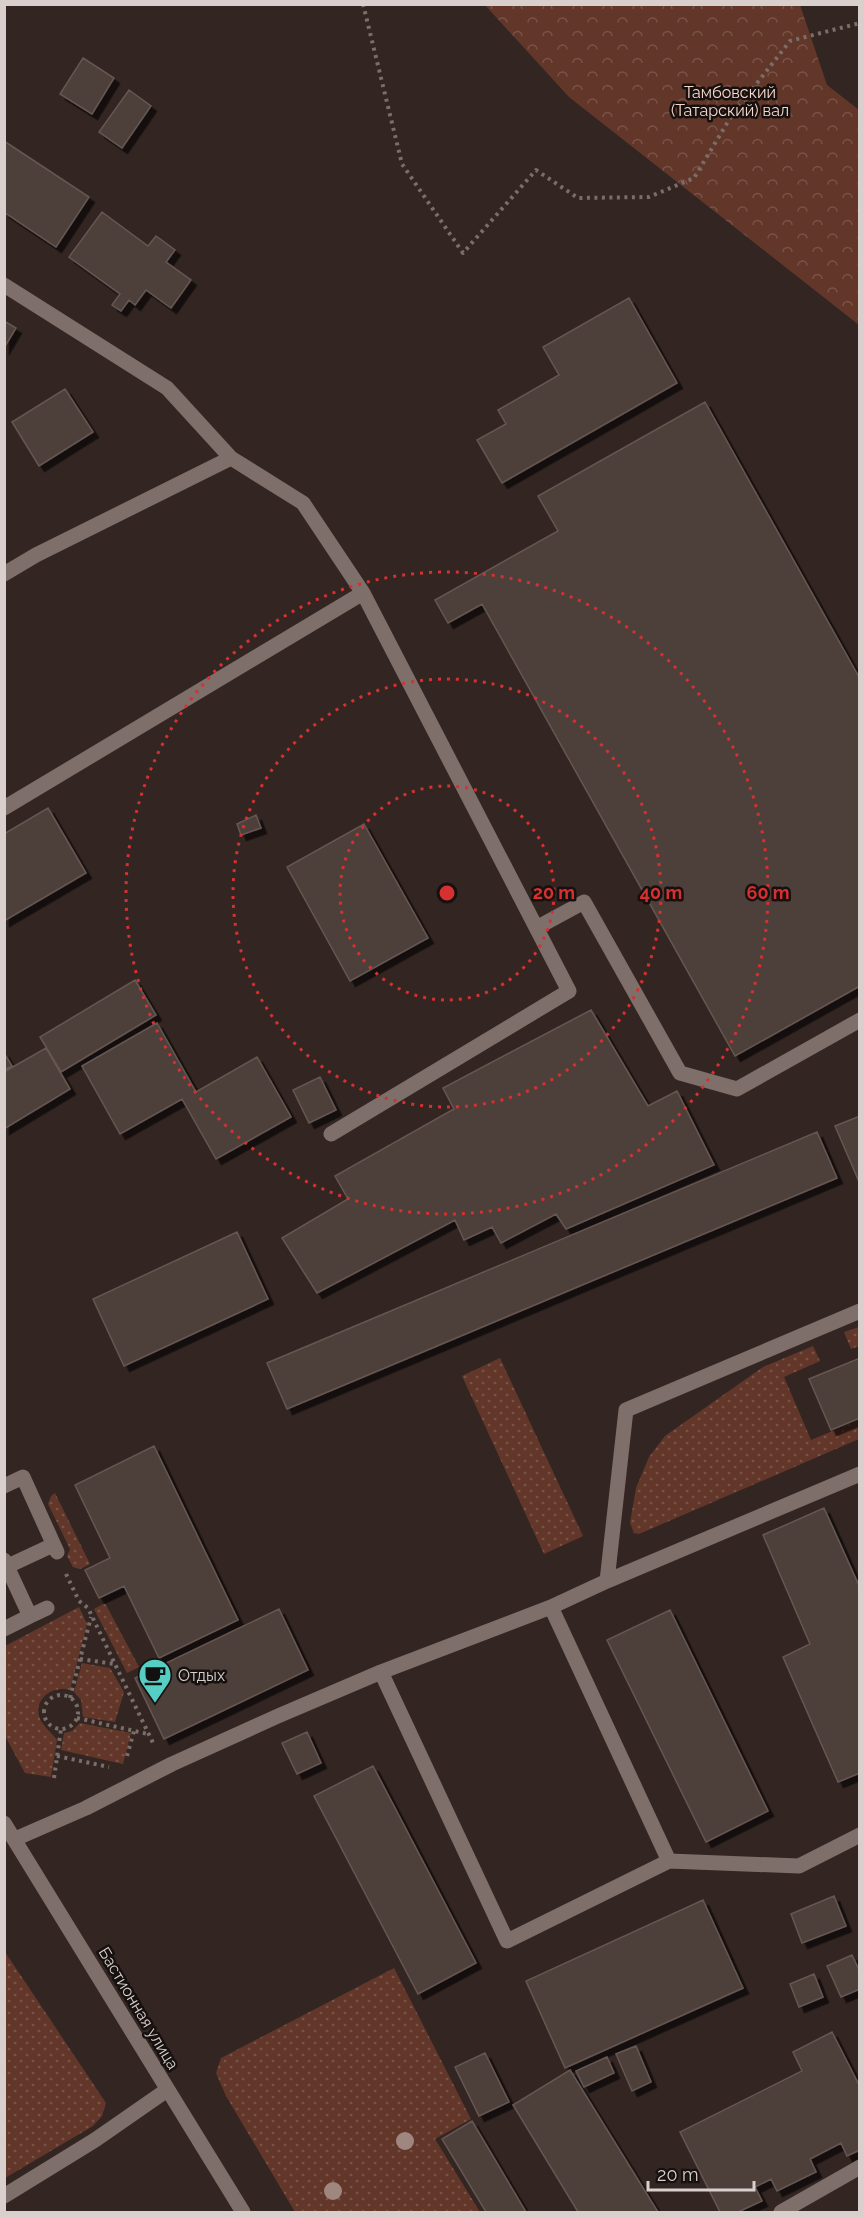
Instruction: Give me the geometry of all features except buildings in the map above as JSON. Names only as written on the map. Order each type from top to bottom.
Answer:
[{"type":"street","points":[[4,285],[167,388],[231,458],[303,504],[363,593],[538,927],[569,991],[332,1134]]},
{"type":"street","points":[[4,574],[36,555],[231,458]]},
{"type":"street","points":[[4,808],[363,593]]},
{"type":"street","points":[[538,927],[584,902],[680,1073],[691,1077],[736,1089],[860,1020]]},
{"type":"street","points":[[607,1581],[626,1410],[860,1311]]},
{"type":"street","points":[[15,1839],[86,1808],[165,1767],[381,1672],[551,1607],[860,1474]]},
{"type":"street","points":[[4,1486],[23,1477],[55,1549],[6,1563],[30,1616]]},
{"type":"street","points":[[551,1607],[669,1861]]},
{"type":"street","points":[[4,1629],[47,1608]]},
{"type":"street","points":[[381,1672],[507,1941],[669,1861],[799,1866],[860,1835]]},
{"type":"street","name":"Бастионная улица","points":[[4,1823],[243,2212]]},
{"type":"street","points":[[4,2196],[95,2140],[167,2090]]},
{"type":"street","points":[[781,2212],[860,2167]]},
{"type":"path","points":[[363,4],[402,164],[463,253],[536,170],[578,198],[649,197],[694,178],[732,116],[790,41],[860,23]]},
{"type":"path","points":[[55,1549],[79,1601],[88,1608],[165,1767]]},
{"type":"path","points":[[70,1698],[91,1616]]},
{"type":"path","points":[[80,1659],[115,1665]]},
{"type":"path","points":[[58,1695],[70,1698],[78,1707],[77,1718],[72,1725],[61,1729],[53,1727],[45,1716],[46,1706],[58,1695]]},
{"type":"path","points":[[77,1718],[149,1734]]},
{"type":"path","points":[[54,1778],[61,1729]]},
{"type":"path","points":[[57,1756],[113,1767]]},
{"type":"green space","name":"Тамбовский (Татарский) вал","points":[[485,5],[800,5],[827,85],[859,110],[859,325],[569,97]]},
{"type":"green space","points":[[859,1327],[859,1346],[851,1349],[844,1332]]},
{"type":"green space","points":[[813,1346],[820,1361],[784,1377],[811,1440],[859,1420],[859,1439],[639,1534],[634,1533],[630,1523],[636,1488],[649,1457],[665,1436],[763,1367]]},
{"type":"green space","points":[[500,1358],[583,1536],[544,1554],[462,1376]]},
{"type":"green space","points":[[55,1493],[90,1564],[80,1569],[73,1567],[67,1556],[70,1549],[48,1504]]},
{"type":"green space","points":[[105,1603],[139,1667],[127,1673],[94,1609]]},
{"type":"green space","points":[[79,1607],[87,1624],[70,1690],[50,1692],[41,1701],[39,1707],[41,1721],[57,1740],[51,1777],[25,1773],[5,1736],[5,1646]]},
{"type":"green space","points":[[82,1663],[110,1668],[124,1692],[115,1722],[83,1717],[81,1700],[74,1692]]},
{"type":"green space","points":[[80,1723],[131,1733],[123,1764],[61,1750],[64,1733],[72,1731]]},
{"type":"green space","points":[[5,1952],[106,2103],[102,2116],[93,2126],[5,2178]]},
{"type":"green space","points":[[394,1968],[471,2119],[435,2139],[480,2212],[295,2212],[226,2096],[216,2073],[221,2058]]},
{"type":"place","name":"Отдых","points":[[155,1704]]}]
